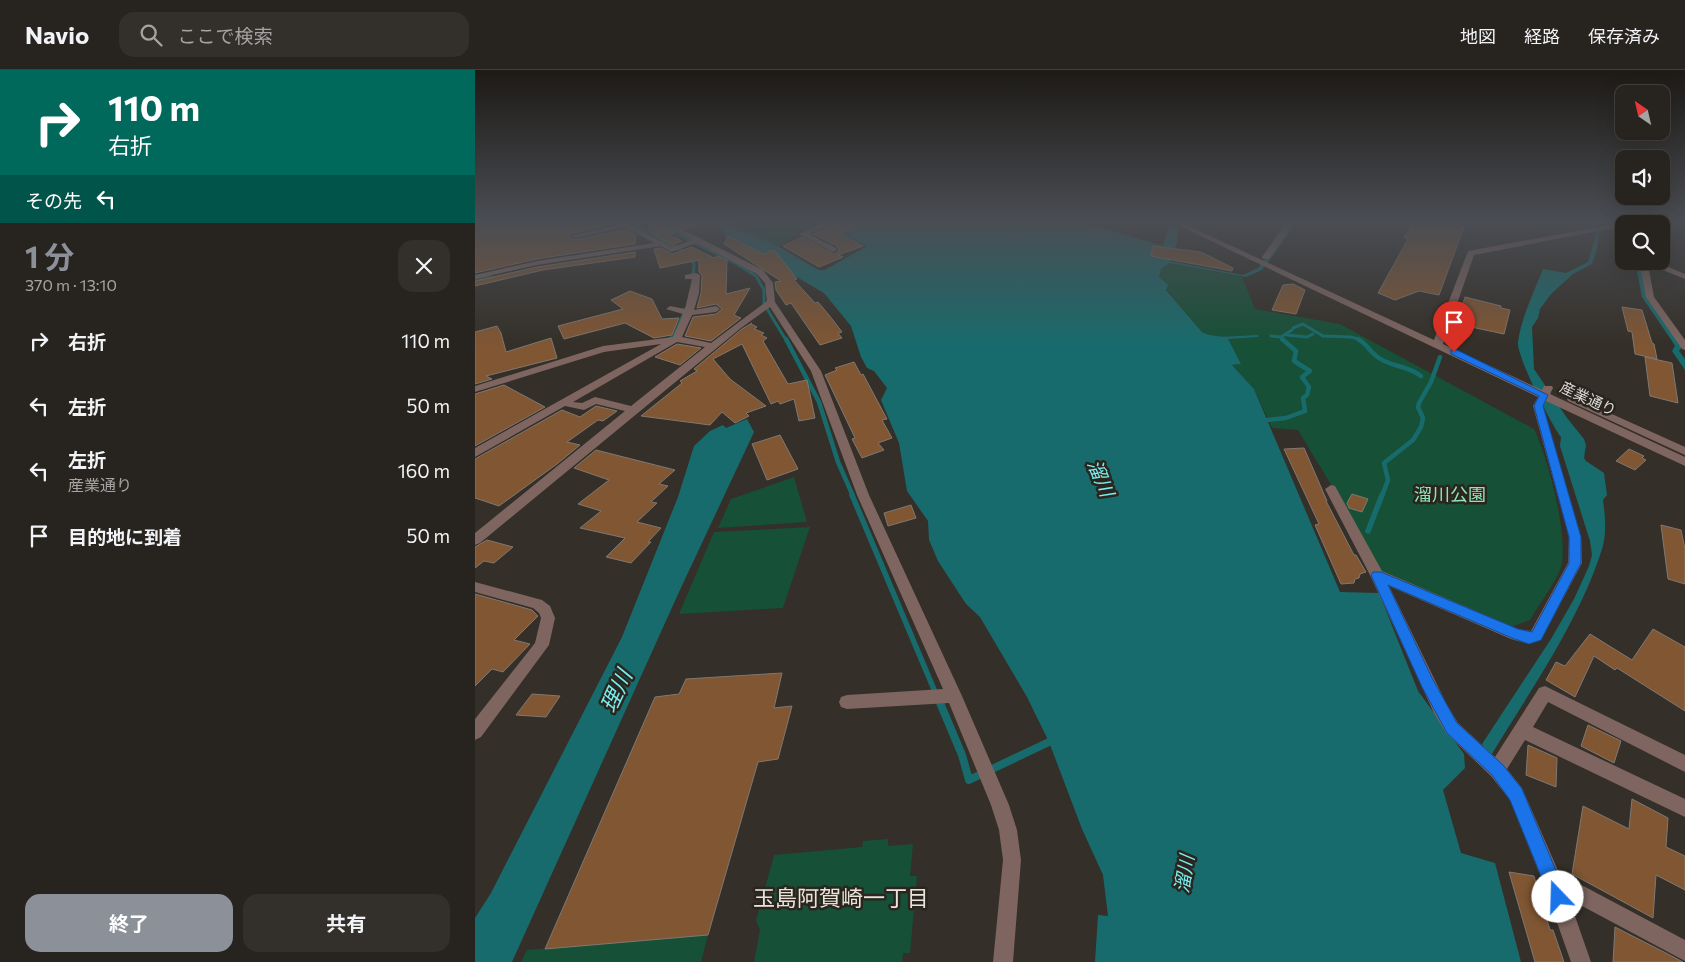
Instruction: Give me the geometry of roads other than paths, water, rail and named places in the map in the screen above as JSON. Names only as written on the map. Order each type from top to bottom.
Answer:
[{"type":"street","points":[[475,277],[547,262]]},
{"type":"street","points":[[737,262],[760,272],[769,283],[771,302],[816,371],[863,495],[954,696],[1000,805],[1008,830],[1013,860],[1003,962]]},
{"type":"street","name":"産業通り","points":[[1267,262],[1546,391],[1685,451]]},
{"type":"street","name":"産業通り","points":[[1275,262],[1438,341]]},
{"type":"street","points":[[1438,341],[1468,262]]},
{"type":"street","points":[[1645,270],[1650,297],[1685,348]]},
{"type":"street","points":[[1668,270],[1685,277]]},
{"type":"street","points":[[475,453],[672,340],[696,291],[691,277]]},
{"type":"street","points":[[475,540],[632,410],[771,302]]},
{"type":"street","points":[[670,309],[686,312],[716,309]]},
{"type":"street","points":[[475,389],[509,376],[603,349],[672,340],[714,346]]},
{"type":"street","points":[[1377,575],[1516,634],[1529,638],[1536,636],[1575,563],[1575,537],[1539,406],[1546,391]]},
{"type":"street","name":"産業通り","points":[[1546,391],[1685,462]]},
{"type":"street","points":[[565,403],[584,407],[595,400],[632,410]]},
{"type":"street","points":[[1331,489],[1377,575],[1427,683],[1444,715],[1452,728],[1497,770],[1516,794],[1552,880],[1581,962]]},
{"type":"street","points":[[475,587],[537,604],[545,610],[548,618],[542,645],[475,732]]},
{"type":"street","points":[[1497,770],[1545,693],[1685,764]]},
{"type":"street","points":[[847,702],[954,696]]},
{"type":"street","points":[[1522,730],[1685,808]]},
{"type":"street","points":[[1552,880],[1685,951]]},
{"type":"water","name":"溜川","points":[[777,262],[804,262],[819,270],[825,270],[840,262],[1173,262],[1243,275],[1258,268],[1263,262],[1268,262],[1262,270],[1246,277],[1169,263],[1161,269],[1159,277],[1168,285],[1166,290],[1202,332],[1215,336],[1258,335],[1259,337],[1228,339],[1241,364],[1232,365],[1254,389],[1340,592],[1379,593],[1418,691],[1464,754],[1465,768],[1443,790],[1461,853],[1495,863],[1521,962],[1095,962],[1098,915],[1108,916],[1103,875],[1082,829],[1049,742],[1027,697],[980,617],[966,604],[938,561],[929,540],[928,521],[907,491],[899,443],[881,400],[887,388],[874,371],[867,368],[861,357],[851,326],[824,293],[795,276]]},
{"type":"water","points":[[1588,262],[1593,262],[1592,264],[1573,274],[1551,294],[1540,309],[1538,318],[1532,327],[1534,369],[1567,418],[1584,439],[1586,445],[1584,458],[1586,461],[1604,473],[1607,495],[1603,500],[1604,543],[1592,576],[1567,629],[1490,757],[1482,744],[1551,639],[1574,599],[1592,555],[1590,541],[1560,446],[1561,437],[1528,375],[1518,342],[1525,314],[1543,269],[1566,273]]},
{"type":"water","points":[[1637,270],[1641,270],[1647,298],[1682,347],[1679,351],[1685,359],[1685,370],[1672,351],[1675,346],[1642,297]]},
{"type":"water","name":"理川","points":[[747,419],[754,432],[679,592],[512,962],[475,962],[475,918],[491,893],[622,637],[678,497],[694,446],[710,431],[723,425],[726,428]]},
{"type":"waterway","points":[[693,262],[693,279]]},
{"type":"waterway","points":[[732,262],[756,276],[764,290],[764,304],[786,340]]},
{"type":"waterway","points":[[475,279],[491,275]]},
{"type":"waterway","points":[[669,340],[674,336],[686,308]]},
{"type":"waterway","points":[[1293,328],[1303,324],[1323,336],[1351,337],[1358,339]]},
{"type":"waterway","points":[[1281,337],[1292,330]]},
{"type":"waterway","points":[[1287,335],[1307,337],[1313,334]]},
{"type":"waterway","points":[[1271,336],[1281,337]]},
{"type":"waterway","points":[[786,339],[819,402],[838,462],[853,496]]},
{"type":"waterway","points":[[1267,420],[1286,418],[1305,411],[1303,398],[1307,395],[1309,387],[1302,377],[1310,371],[1294,361],[1296,351],[1282,339]]},
{"type":"waterway","points":[[1358,339],[1379,358],[1411,370],[1421,376]]},
{"type":"waterway","points":[[1382,496],[1388,480],[1384,463],[1413,440],[1421,427],[1423,418],[1418,407],[1419,403],[1431,382],[1440,357]]},
{"type":"waterway","points":[[852,495],[938,699]]},
{"type":"waterway","points":[[1368,531],[1382,495]]},
{"type":"waterway","points":[[938,698],[962,755],[969,780],[1049,742]]},
{"type":"district","name":"玉島阿賀崎一丁目","points":[[841,898]]},
{"type":"park label","name":"溜川公園","points":[[1450,495]]}]
